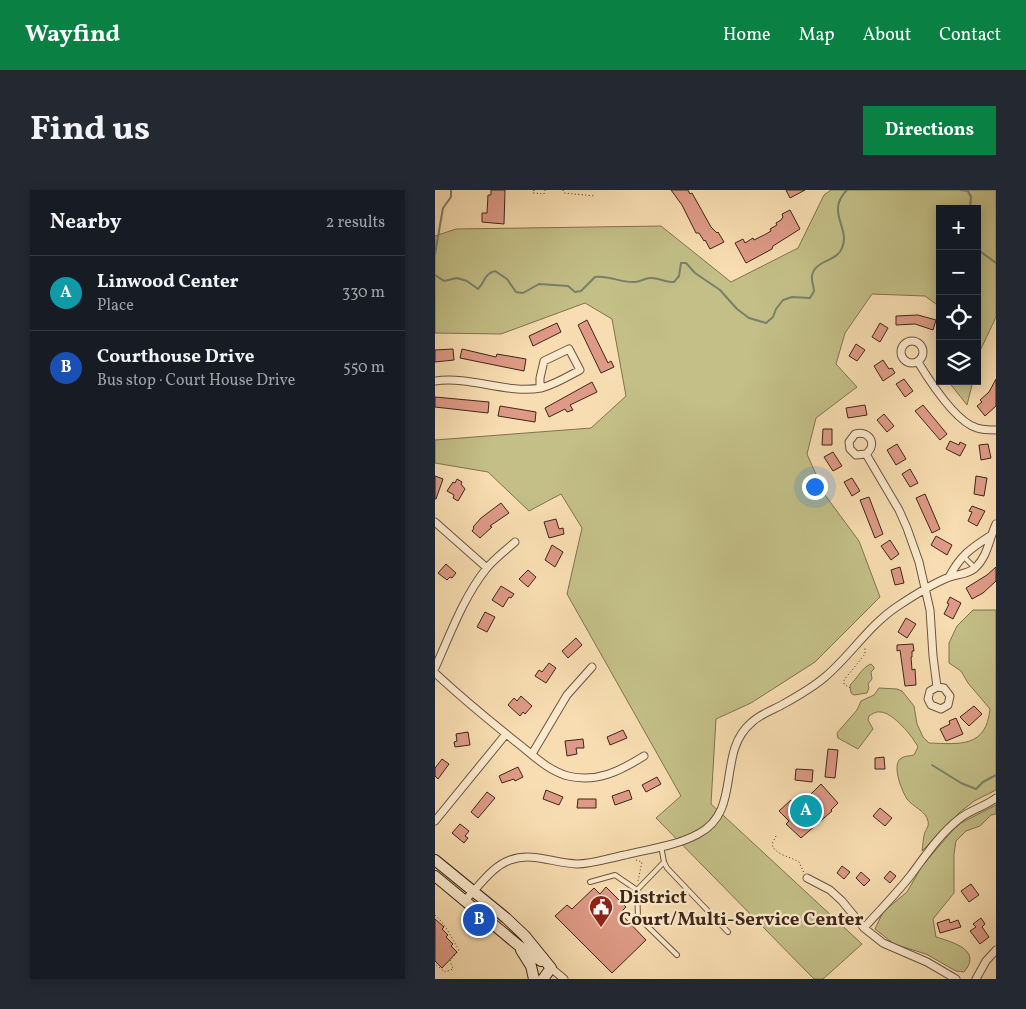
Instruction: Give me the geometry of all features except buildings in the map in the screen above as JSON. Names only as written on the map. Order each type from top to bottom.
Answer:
[{"type":"main road","points":[[435,860],[525,936],[551,968]]},
{"type":"main road","points":[[435,876],[518,945],[551,968]]},
{"type":"main road","points":[[518,945],[527,958],[534,979]]},
{"type":"main road","points":[[543,979],[551,968]]},
{"type":"street","points":[[435,381],[458,380],[519,389],[540,388],[580,370],[569,349],[544,361],[539,378],[540,388]]},
{"type":"street","points":[[918,362],[934,386],[963,420],[977,428],[996,430]]},
{"type":"street","points":[[866,454],[907,528],[919,562],[930,610],[937,687]]},
{"type":"street","points":[[435,522],[487,568]]},
{"type":"street","points":[[465,900],[498,866],[518,858],[534,857],[563,863],[585,864],[689,838],[710,826],[717,818],[726,799],[733,749],[751,722],[813,686],[826,676],[881,619],[897,606],[949,577],[975,568],[985,555],[990,536],[996,524]]},
{"type":"street","points":[[949,577],[963,556],[974,545],[990,536]]},
{"type":"street","points":[[435,668],[462,608],[487,568],[515,542]]},
{"type":"street","points":[[532,754],[567,695],[592,667]]},
{"type":"street","points":[[435,673],[506,734],[547,766],[559,772],[582,777],[609,775],[625,769],[644,756]]},
{"type":"street","points":[[435,821],[506,734]]},
{"type":"street","points":[[864,928],[910,876],[927,851],[946,831],[972,810],[996,798]]},
{"type":"street","points":[[807,878],[830,890],[851,911],[864,928],[883,943],[927,962],[956,979]]},
{"type":"street","points":[[976,979],[986,961],[996,950]]},
{"type":"street","points":[[551,968],[564,979]]},
{"type":"lane","points":[[963,556],[975,568]]},
{"type":"lane","points":[[661,846],[664,862],[676,878],[728,932]]},
{"type":"lane","points":[[664,862],[637,890],[638,917],[677,954]]},
{"type":"lane","points":[[590,882],[615,875],[637,890]]},
{"type":"path","points":[[534,190],[533,193],[544,194],[545,190]]},
{"type":"path","points":[[563,190],[564,193],[569,194],[595,196]]},
{"type":"path","points":[[850,688],[844,684],[844,680],[866,652],[865,646],[859,641]]},
{"type":"path","points":[[776,836],[772,844],[774,849],[799,862],[807,878]]},
{"type":"path","points":[[629,854],[631,859],[642,862],[637,890]]},
{"type":"path","points":[[435,913],[446,925],[448,933],[459,950],[450,961],[453,969],[445,972],[435,964]]},
{"type":"shaded area","points":[[831,190],[996,190],[996,317],[981,349],[981,205],[936,205],[936,304],[925,296],[872,294],[845,333],[836,364],[857,387],[816,418],[807,454],[825,495],[859,541],[880,597],[815,662],[751,703],[716,719],[711,804],[862,944],[823,979],[814,979],[656,818],[681,796],[567,594],[582,528],[561,494],[529,511],[488,472],[435,463],[435,440],[591,428],[626,396],[612,319],[585,303],[501,334],[435,333],[435,236],[456,229],[661,226],[731,282],[798,248],[824,195]]},
{"type":"shaded area","points":[[951,385],[972,385],[967,405]]},
{"type":"shaded area","points":[[973,610],[996,610],[996,790],[974,801],[959,813],[922,851],[928,821],[925,814],[907,799],[900,785],[897,773],[900,759],[914,755],[918,747],[912,737],[891,716],[879,712],[869,716],[868,720],[873,729],[858,749],[838,738],[837,733],[857,710],[861,701],[874,695],[879,688],[902,691],[914,706],[917,724],[923,737],[929,743],[961,743],[977,737],[988,722],[990,709],[968,683],[961,671],[949,663],[949,643],[957,626]]},
{"type":"shaded area","points":[[871,664],[874,669],[871,672],[872,679],[868,684],[867,693],[854,695],[851,693],[850,685]]},
{"type":"shaded area","points":[[996,805],[996,814],[991,815],[980,826],[966,831],[956,841],[954,893],[933,919],[936,937],[957,944],[968,953],[970,958],[969,964],[964,972],[956,971],[926,954],[894,944],[875,929],[883,912],[907,892],[922,866],[953,830],[961,823]]},
{"type":"waterway","points":[[435,254],[443,208],[451,197],[451,190]]},
{"type":"waterway","points":[[435,275],[444,281],[457,278],[467,281],[478,289],[487,276],[495,271],[507,279],[516,292],[523,293],[539,284],[568,286],[575,292],[581,291],[595,277],[630,282],[653,278],[674,282],[679,276],[681,263],[686,263],[695,273],[720,290],[737,309],[749,318],[766,323],[773,317],[783,300],[792,297],[810,298],[814,291],[812,278],[814,271],[821,264],[839,253],[844,241],[838,206],[847,190]]},
{"type":"waterway","points":[[961,190],[968,191],[971,197],[970,205]]},
{"type":"waterway","points":[[978,250],[996,263]]},
{"type":"waterway","points":[[932,765],[961,783],[976,789],[983,782],[996,775]]},
{"type":"place","name":"Linwood Center","points":[[806,811]]},
{"type":"place","name":"Courthouse Drive","points":[[479,920]]},
{"type":"place","name":"District Court/Multi-Service Center","points":[[601,928]]}]
